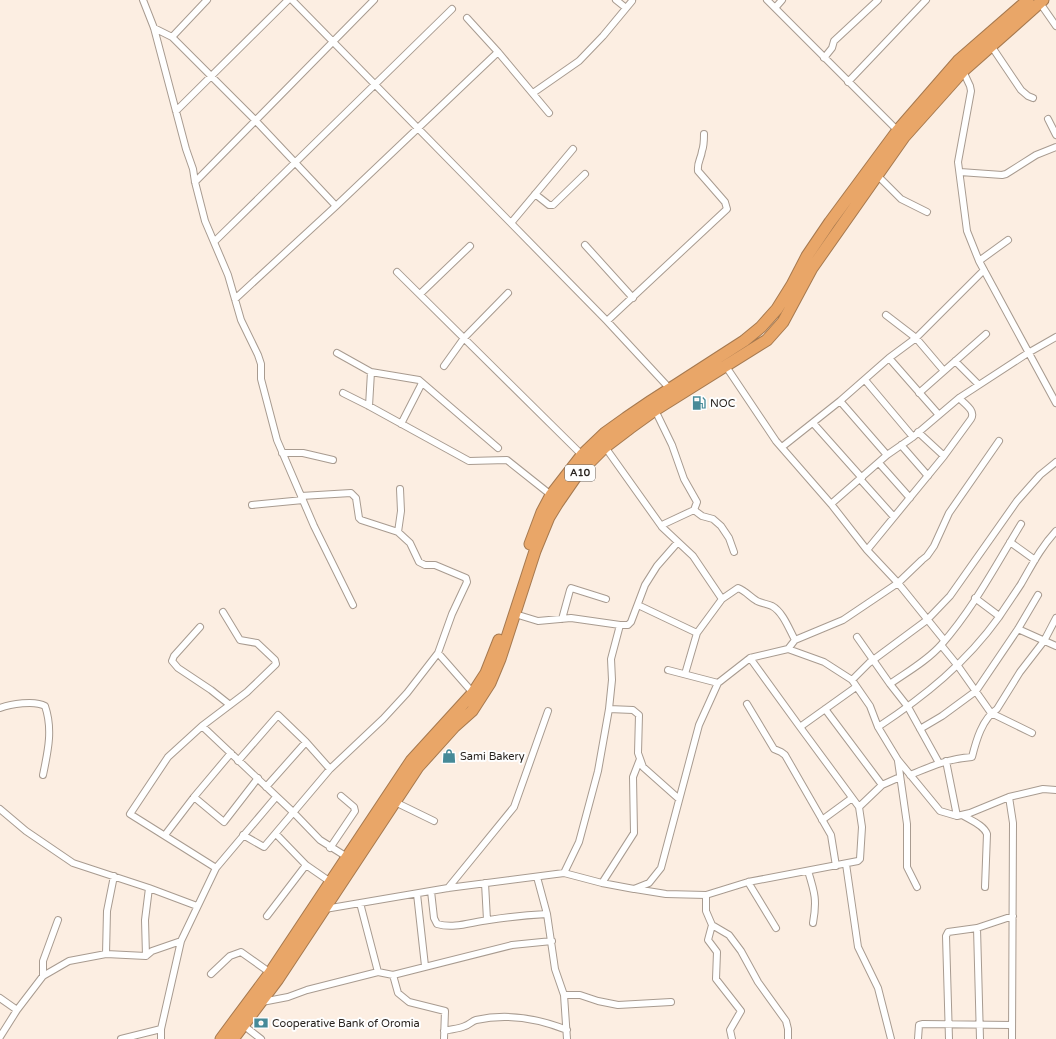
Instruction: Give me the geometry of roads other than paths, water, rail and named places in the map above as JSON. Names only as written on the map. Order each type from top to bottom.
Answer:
[{"type":"highway","name":"A10","points":[[221,1039],[274,976],[325,909],[347,857],[411,761],[473,693],[486,673],[496,650],[532,550],[549,517],[577,476],[604,447],[655,410],[674,393],[761,327],[777,309],[792,285],[807,256],[830,222],[958,61],[1028,0]]},
{"type":"highway","name":"A10","points":[[233,1039],[260,1002],[274,976],[335,885],[395,802],[418,767],[454,727],[472,710],[490,683],[500,659],[515,614],[542,512],[551,495],[582,454],[606,433],[651,401],[674,393],[767,340],[783,322],[812,268],[878,176],[901,134],[963,71],[992,47],[1041,1]]},
{"type":"street","points":[[142,0],[154,28],[186,149],[193,169],[194,182],[205,221],[215,241],[236,299],[241,320],[260,360],[261,379],[277,440],[314,526],[354,605]]},
{"type":"street","points":[[172,37],[207,0]]},
{"type":"street","points":[[176,111],[288,0]]},
{"type":"street","points":[[292,0],[607,321],[674,393]]},
{"type":"street","points":[[194,182],[374,0]]},
{"type":"street","points":[[616,0],[626,8]]},
{"type":"street","points":[[767,0],[901,134]]},
{"type":"street","points":[[775,8],[782,0]]},
{"type":"street","points":[[824,58],[832,48],[834,41],[878,0]]},
{"type":"street","points":[[848,82],[926,0]]},
{"type":"street","points":[[533,93],[579,61],[603,36],[632,1]]},
{"type":"street","points":[[1041,1],[1056,26]]},
{"type":"street","points":[[215,241],[452,9]]},
{"type":"street","points":[[467,18],[498,52],[549,113]]},
{"type":"street","points":[[154,28],[172,37],[255,120],[336,206]]},
{"type":"street","points":[[992,47],[1021,90],[1033,98]]},
{"type":"street","points":[[236,299],[498,52]]},
{"type":"street","points":[[963,71],[971,91],[958,162],[967,231],[984,270],[1056,403]]},
{"type":"street","points":[[1048,119],[1056,135]]},
{"type":"street","points":[[607,321],[727,209],[725,202],[698,171],[699,159],[702,154],[704,134]]},
{"type":"street","points":[[960,172],[1006,174],[1036,155],[1056,147]]},
{"type":"street","points":[[511,223],[573,149]]},
{"type":"street","points":[[535,194],[549,205],[553,205],[584,174]]},
{"type":"street","points":[[878,176],[901,199],[927,212]]},
{"type":"street","points":[[830,222],[839,229]]},
{"type":"street","points":[[979,260],[1008,240]]},
{"type":"street","points":[[585,245],[633,298]]},
{"type":"street","points":[[420,294],[470,246]]},
{"type":"street","points":[[782,447],[865,380],[889,358],[916,338],[984,270]]},
{"type":"street","points":[[397,272],[582,454]]},
{"type":"street","points":[[444,366],[464,338],[508,293]]},
{"type":"street","points":[[886,314],[916,338],[944,370]]},
{"type":"street","points":[[919,393],[986,334]]},
{"type":"street","points":[[831,504],[887,456],[913,437],[959,398],[1028,352],[1056,337]]},
{"type":"street","points":[[337,353],[371,372],[415,379],[422,383],[498,448]]},
{"type":"street","points":[[889,358],[939,415]]},
{"type":"street","points":[[955,361],[978,385]]},
{"type":"street","points":[[725,365],[772,436],[831,504],[867,550],[898,583],[927,620],[991,713],[1032,733]]},
{"type":"street","points":[[370,406],[371,372]]},
{"type":"street","points":[[865,380],[913,437]]},
{"type":"street","points":[[401,424],[422,383]]},
{"type":"street","points":[[343,393],[370,406],[469,461],[507,460],[551,495]]},
{"type":"street","points":[[867,550],[944,456],[973,415],[973,412],[959,398]]},
{"type":"street","points":[[840,400],[887,456]]},
{"type":"street","points":[[655,410],[672,445],[684,479],[697,502],[694,510],[664,524],[662,527]]},
{"type":"street","points":[[813,423],[894,517]]},
{"type":"street","points":[[918,432],[944,456]]},
{"type":"street","points":[[788,649],[795,640],[843,620],[898,583],[927,556],[934,546],[949,512],[999,441]]},
{"type":"street","points":[[901,445],[928,476]]},
{"type":"street","points":[[604,447],[662,527],[693,556],[722,599]]},
{"type":"street","points":[[282,453],[303,453],[333,460]]},
{"type":"street","points":[[852,680],[873,659],[927,620],[950,596],[1017,501],[1040,475],[1056,462]]},
{"type":"street","points":[[879,463],[910,498]]},
{"type":"street","points":[[398,532],[401,511],[400,489]]},
{"type":"street","points":[[243,835],[264,847],[330,769],[383,719],[407,693],[438,653],[452,614],[467,582],[466,578],[435,565],[425,565],[419,562],[410,543],[398,532],[361,520],[359,518],[356,498],[351,493],[252,505]]},
{"type":"street","points":[[694,510],[702,516],[713,519],[721,526],[729,538],[734,552]]},
{"type":"street","points":[[890,684],[918,665],[958,626],[1021,524]]},
{"type":"street","points":[[878,726],[908,707],[958,666],[984,637],[1020,586],[1042,547],[1056,531]]},
{"type":"street","points":[[515,614],[538,620],[582,619],[628,625],[631,622],[645,585],[656,566],[678,542]]},
{"type":"street","points":[[1010,542],[1035,560]]},
{"type":"street","points":[[562,619],[571,588],[606,599]]},
{"type":"street","points":[[685,674],[697,633],[722,599],[738,588],[757,601],[772,606],[777,610],[786,622],[795,640]]},
{"type":"street","points":[[920,728],[942,716],[976,690],[1018,629],[1038,595]]},
{"type":"street","points":[[975,598],[999,616]]},
{"type":"street","points":[[638,605],[697,633]]},
{"type":"street","points":[[216,868],[130,814],[168,757],[202,726],[247,692],[276,664],[275,660],[257,644],[240,640],[223,612]]},
{"type":"street","points":[[910,775],[943,762],[972,757],[977,737],[991,713],[997,709],[1020,672],[1044,641],[1056,618]]},
{"type":"street","points":[[564,873],[579,842],[598,771],[609,708],[612,680],[612,659],[620,625]]},
{"type":"street","points":[[200,627],[174,656],[172,661],[178,668],[230,704]]},
{"type":"street","points":[[1018,629],[1056,646]]},
{"type":"street","points":[[857,637],[908,707],[943,762],[960,816]]},
{"type":"street","points":[[634,889],[649,883],[661,868],[699,725],[718,683],[750,658],[788,649],[824,662],[852,680],[870,706],[878,726],[898,760],[940,811],[960,816],[985,829],[987,834],[985,887]]},
{"type":"street","points":[[438,653],[473,693]]},
{"type":"street","points":[[325,909],[448,888],[564,873],[602,883],[666,894],[706,895],[748,882],[858,861],[860,859],[862,826],[859,807],[750,658]]},
{"type":"street","points":[[668,670],[718,683]]},
{"type":"street","points":[[800,727],[856,687]]},
{"type":"street","points":[[0,708],[15,704],[41,703],[45,706],[49,717],[50,728],[43,775]]},
{"type":"street","points":[[747,704],[774,749],[785,755],[831,835],[836,866]]},
{"type":"street","points":[[609,708],[633,710],[639,715],[638,753],[643,767],[679,799]]},
{"type":"street","points":[[825,709],[882,785]]},
{"type":"street","points":[[448,888],[514,807],[548,711]]},
{"type":"street","points":[[238,761],[278,715],[306,742],[330,769]]},
{"type":"street","points":[[202,726],[258,778],[320,840],[330,848],[347,857]]},
{"type":"street","points":[[266,787],[306,742]]},
{"type":"street","points":[[165,835],[194,797],[231,753]]},
{"type":"street","points":[[602,883],[634,834],[633,777],[640,759]]},
{"type":"street","points":[[898,760],[907,824],[907,867],[917,887]]},
{"type":"street","points":[[859,807],[882,785],[900,777]]},
{"type":"street","points":[[194,797],[224,822],[258,778]]},
{"type":"street","points":[[960,816],[1009,797],[1043,789],[1056,790]]},
{"type":"street","points":[[161,1039],[161,1029],[181,941],[197,906],[216,868],[276,796]]},
{"type":"street","points":[[330,848],[355,811],[354,807],[341,796]]},
{"type":"street","points":[[1009,797],[1013,823],[1012,1039]]},
{"type":"street","points":[[822,820],[852,798]]},
{"type":"street","points":[[395,802],[434,821]]},
{"type":"street","points":[[0,809],[26,831],[73,863],[149,888],[197,906]]},
{"type":"street","points":[[276,834],[306,865],[335,885]]},
{"type":"street","points":[[846,864],[858,947],[878,988],[891,1039]]},
{"type":"street","points":[[267,916],[306,865]]},
{"type":"street","points":[[808,871],[816,900],[816,910],[812,923]]},
{"type":"street","points":[[106,954],[107,911],[114,876]]},
{"type":"street","points":[[537,877],[548,914],[555,969],[564,995],[567,1039]]},
{"type":"street","points":[[748,882],[776,928]]},
{"type":"street","points":[[485,883],[487,920]]},
{"type":"street","points":[[146,956],[145,920],[149,888]]},
{"type":"street","points":[[431,891],[434,918],[437,924],[446,926],[548,914]]},
{"type":"street","points":[[417,894],[425,966]]},
{"type":"street","points":[[706,895],[706,911],[712,925],[729,935],[741,951],[758,982],[786,1021],[788,1039]]},
{"type":"street","points":[[360,903],[378,972]]},
{"type":"street","points":[[949,1039],[946,936],[948,932],[977,928],[1012,916]]},
{"type":"street","points":[[43,976],[43,962],[58,920]]},
{"type":"street","points":[[712,925],[708,940],[717,952],[716,979],[741,1011],[730,1030],[732,1039]]},
{"type":"street","points":[[977,928],[980,1039]]},
{"type":"street","points":[[0,1037],[17,1010],[43,976],[69,961],[106,954],[146,956],[152,951],[181,941]]},
{"type":"street","points":[[260,1002],[288,997],[307,990],[378,972],[392,975],[512,946],[552,941]]},
{"type":"street","points":[[211,974],[230,956],[241,952],[274,976]]},
{"type":"street","points":[[392,975],[398,993],[409,1002],[445,1011],[444,1039]]},
{"type":"street","points":[[564,995],[580,995],[598,1001],[618,1005],[671,1002]]},
{"type":"street","points":[[0,998],[17,1010]]},
{"type":"street","points":[[444,1030],[466,1026],[474,1021],[498,1017],[529,1018],[547,1022],[567,1030]]},
{"type":"street","points":[[918,1039],[919,1026],[924,1024],[1012,1026]]},
{"type":"street","points":[[243,1025],[261,1039]]},
{"type":"street","points":[[121,1039],[161,1029]]},
{"type":"place","name":"NOC","points":[[699,403]]},
{"type":"place","name":"Sami Bakery","points":[[449,756]]},
{"type":"place","name":"Cooperative Bank of Oromia","points":[[261,1023]]}]
